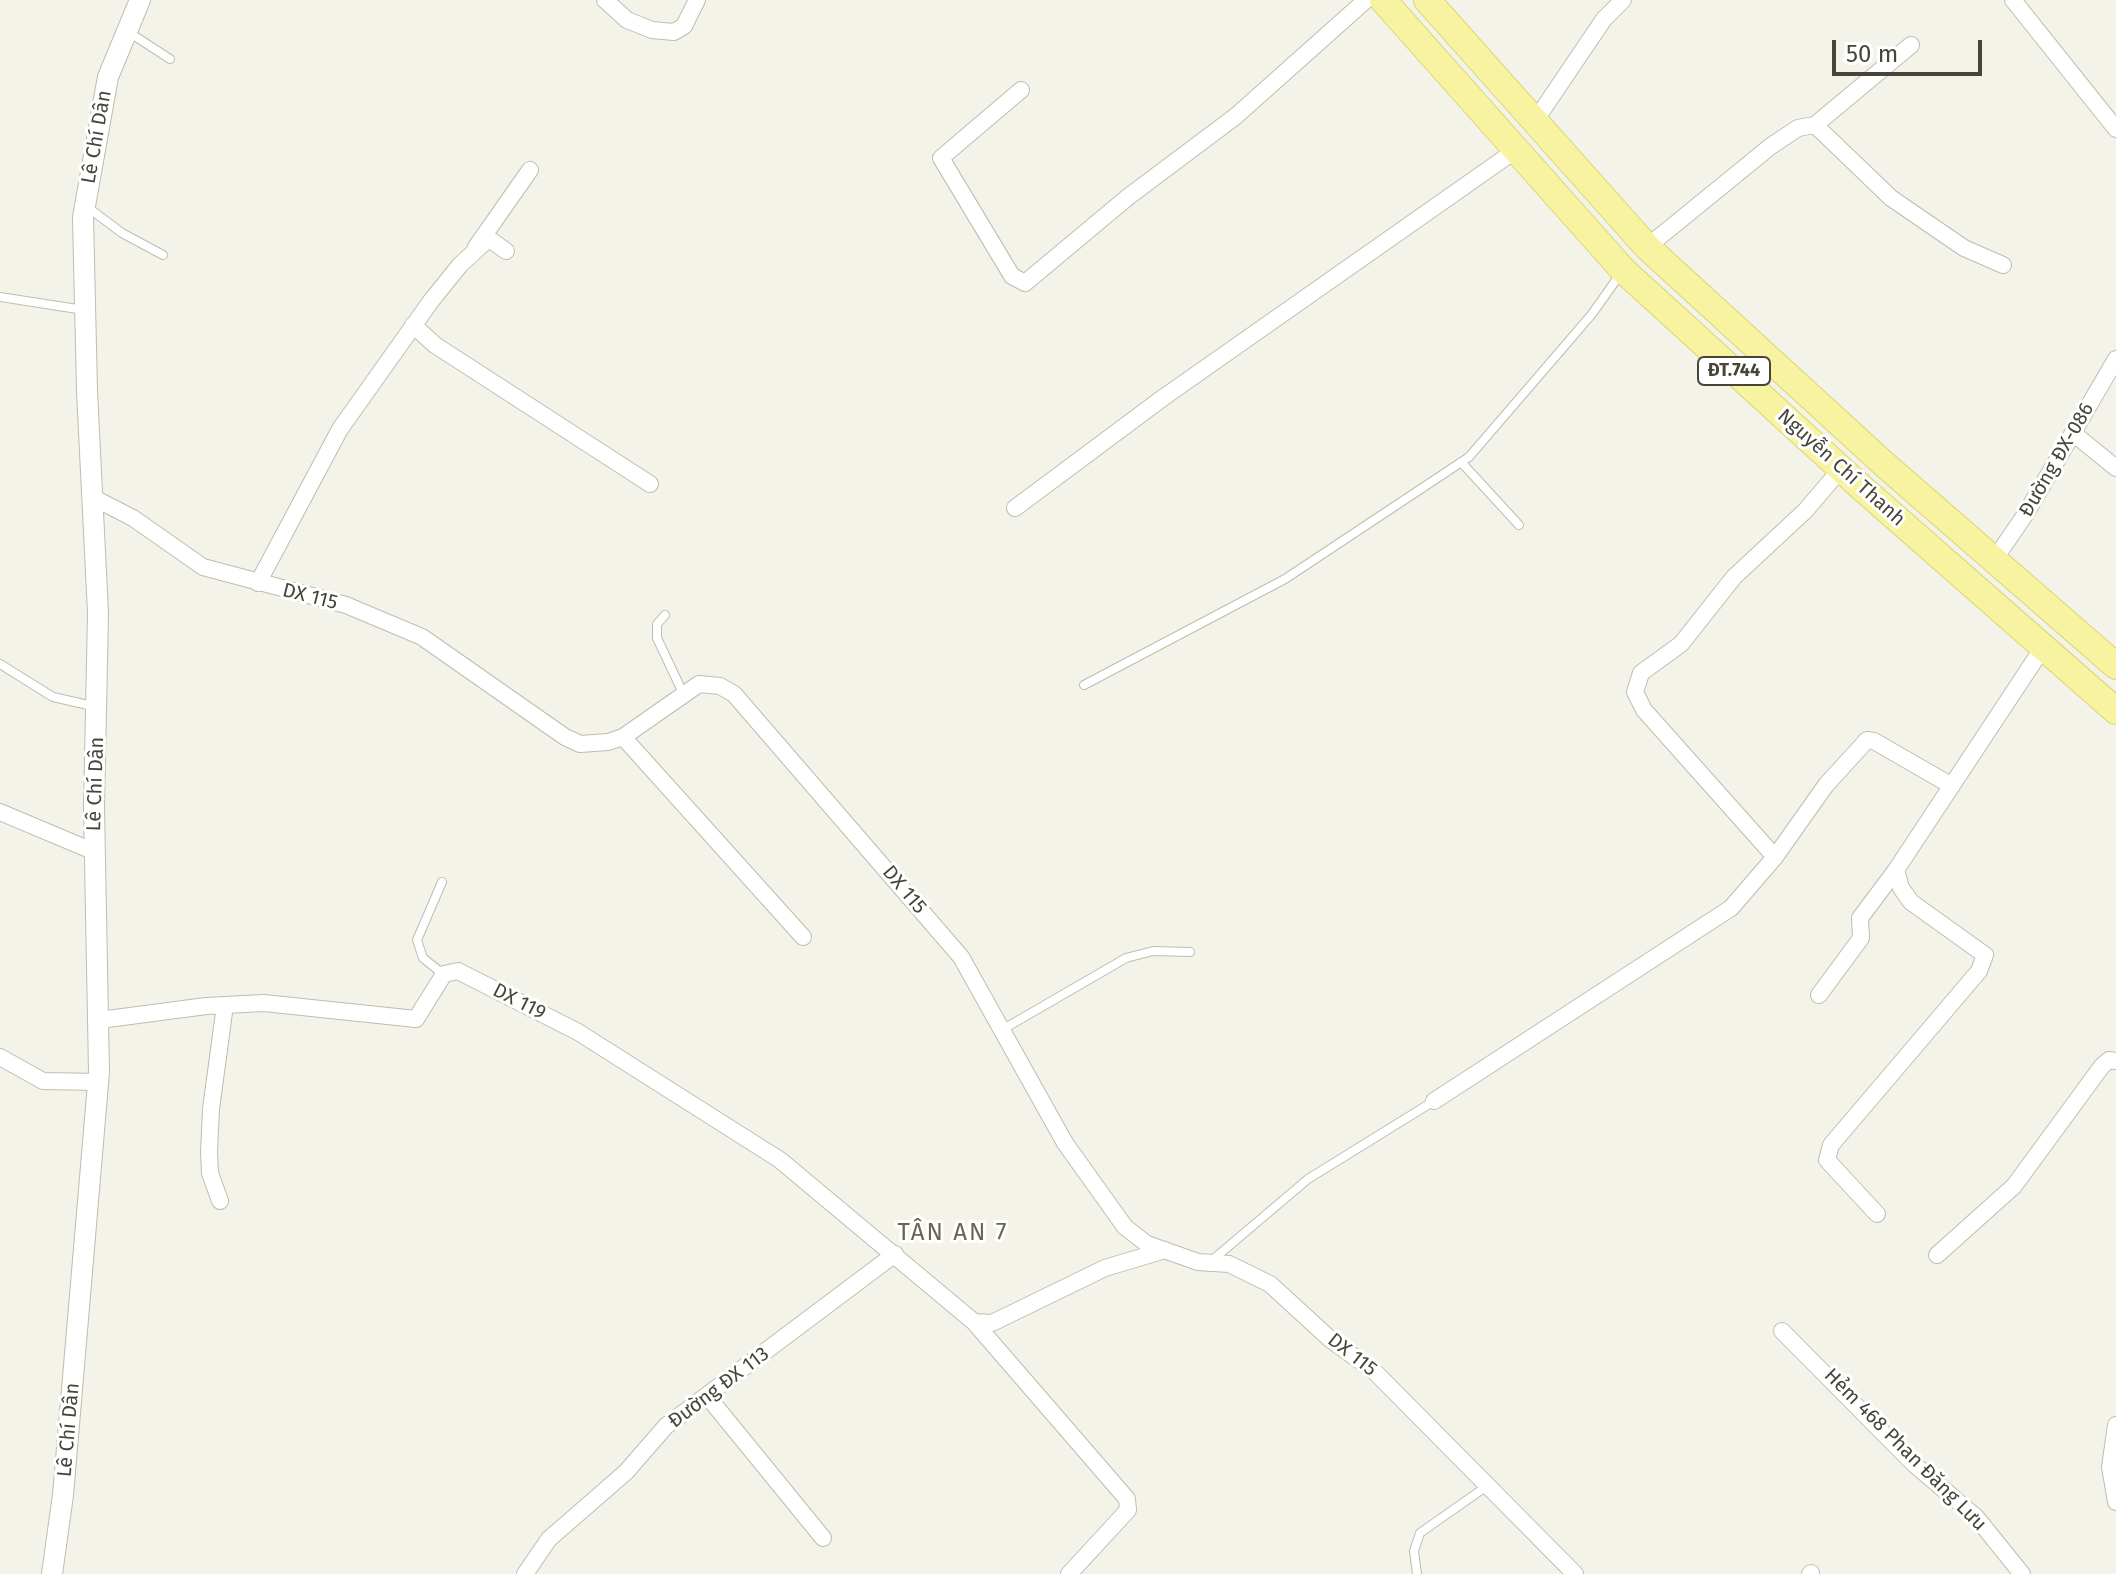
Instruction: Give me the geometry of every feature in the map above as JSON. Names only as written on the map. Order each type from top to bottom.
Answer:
[{"type":"main road","name":"Nguyễn Chí Thanh","points":[[1383,0],[1623,270],[1841,469],[2116,711]]},
{"type":"main road","name":"Nguyễn Chí Thanh","points":[[1427,0],[1647,247],[1884,464],[2116,666]]},
{"type":"main road","points":[[1623,270],[1647,247]]},
{"type":"street","name":"Lê Chí Dân","points":[[52,1574],[63,1495],[98,1082],[100,1020],[95,852],[99,707],[94,498],[84,310],[85,205],[108,77],[140,0]]},
{"type":"street","points":[[605,0],[627,20],[652,30],[674,32],[684,26],[697,0]]},
{"type":"street","points":[[1021,90],[941,158],[1012,276],[1025,283],[1128,197],[1236,116],[1366,0]]},
{"type":"street","points":[[1535,121],[1604,19],[1623,0]]},
{"type":"street","points":[[2013,0],[2116,129]]},
{"type":"street","points":[[1647,247],[1771,146],[1798,128],[1815,125],[1911,45]]},
{"type":"street","points":[[1815,125],[1891,198],[1964,248],[2003,265]]},
{"type":"street","points":[[1015,508],[1241,342],[1516,150]]},
{"type":"street","points":[[258,583],[340,429],[413,325],[475,249],[530,170]]},
{"type":"street","points":[[475,249],[492,241],[506,251]]},
{"type":"street","points":[[413,325],[435,345],[650,484]]},
{"type":"street","name":"Đường ĐX-086","points":[[1994,560],[2025,515],[2116,359]]},
{"type":"street","points":[[2073,433],[2116,468]]},
{"type":"street","points":[[1775,857],[1644,710],[1635,692],[1641,673],[1681,644],[1734,577],[1805,511],[1841,469]]},
{"type":"street","name":"DX 115","points":[[94,498],[133,518],[203,567],[346,605],[422,637],[565,737],[580,744],[623,737],[699,684],[720,686],[734,694],[961,957],[999,1031],[1065,1143],[1125,1227],[1147,1244],[1210,1263],[1229,1264],[1270,1284],[1331,1340],[1374,1371],[1575,1574]]},
{"type":"street","points":[[1819,995],[1861,938],[1860,918],[1896,870],[2044,646]]},
{"type":"street","points":[[623,737],[803,937]]},
{"type":"street","points":[[1434,1101],[1716,919],[1743,897],[1826,785],[1867,740],[1874,741],[1952,786]]},
{"type":"street","points":[[0,812],[95,852]]},
{"type":"street","points":[[1877,1214],[1827,1160],[1831,1145],[1979,971],[1985,955],[1911,902],[1901,888],[1896,870]]},
{"type":"street","name":"DX 119","points":[[444,974],[458,971],[578,1032],[780,1160],[974,1322],[1127,1499],[1128,1510],[1069,1574]]},
{"type":"street","points":[[100,1020],[264,1003],[416,1019],[444,974]]},
{"type":"street","points":[[220,1201],[210,1173],[209,1152],[211,1109],[225,1005]]},
{"type":"street","points":[[0,1057],[43,1081],[98,1082]]},
{"type":"street","points":[[1937,1255],[2014,1186],[2102,1066],[2109,1060],[2116,1061]]},
{"type":"street","points":[[974,1322],[992,1323],[1105,1268],[1165,1250]]},
{"type":"street","name":"Đường ĐX 113","points":[[525,1574],[549,1539],[626,1472],[666,1426],[895,1254]]},
{"type":"street","name":"Hẻm 468 Phan Đăng Lưu","points":[[1782,1331],[1825,1370],[1915,1465],[1976,1517],[2022,1574]]},
{"type":"street","points":[[708,1397],[823,1538]]},
{"type":"street","points":[[2116,1425],[2110,1467],[2116,1502]]},
{"type":"lane","points":[[126,30],[170,59]]},
{"type":"lane","points":[[85,205],[122,233],[163,255]]},
{"type":"lane","points":[[1084,685],[1285,579],[1461,462],[1592,314],[1623,270]]},
{"type":"lane","points":[[0,297],[84,310]]},
{"type":"lane","points":[[1461,462],[1519,525]]},
{"type":"lane","points":[[665,615],[657,624],[657,638],[683,693]]},
{"type":"lane","points":[[0,664],[53,697],[99,707]]},
{"type":"lane","points":[[442,882],[417,940],[423,958],[444,974]]},
{"type":"lane","points":[[999,1031],[1126,958],[1153,951],[1190,952]]},
{"type":"lane","points":[[1210,1263],[1308,1179],[1434,1101]]},
{"type":"lane","points":[[1417,1574],[1414,1551],[1420,1533],[1488,1486]]},
{"type":"district","name":"TÂN AN 7","points":[[953,1233]]}]
